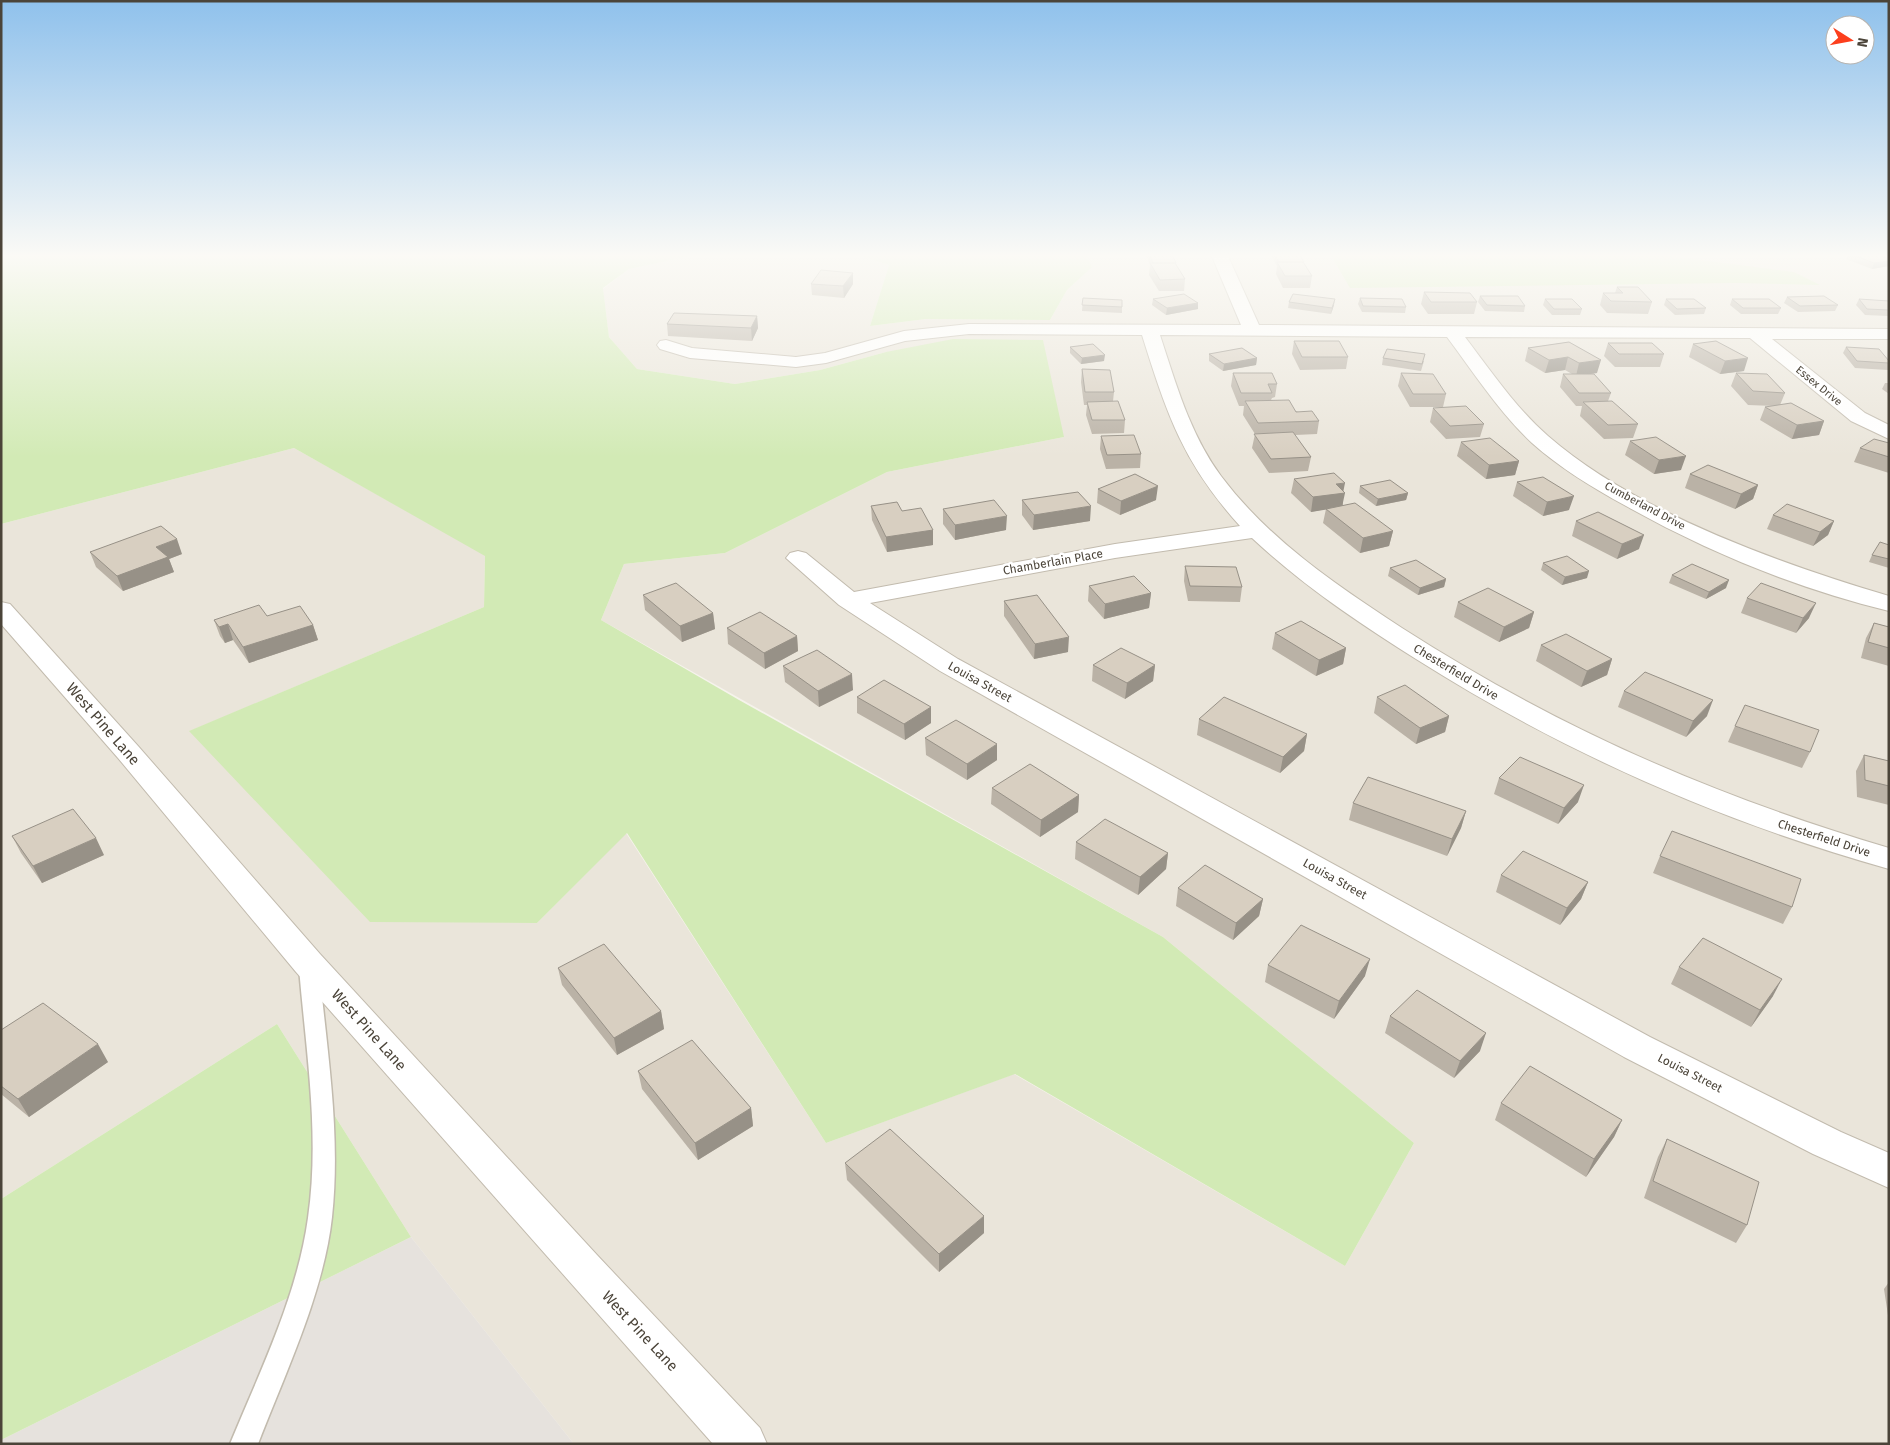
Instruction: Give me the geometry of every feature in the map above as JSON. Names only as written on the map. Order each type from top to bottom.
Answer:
[{"type":"street","points":[[1248,321],[1253,332]]},
{"type":"street","points":[[666,345],[690,354],[796,362],[826,358],[904,336],[950,330],[1889,334]]},
{"type":"street","name":"Chesterfield Drive","points":[[1150,332],[1180,423],[1195,453],[1218,485],[1258,530],[1288,557],[1343,599],[1409,644],[1499,698],[1567,735],[1644,771],[1729,806],[1804,833],[1889,859]]},
{"type":"street","name":"Cumberland Drive","points":[[1453,333],[1510,410],[1553,450],[1596,480],[1638,504],[1729,548],[1789,571],[1889,604]]},
{"type":"street","name":"Essex Drive","points":[[1754,333],[1858,417],[1889,433]]},
{"type":"street","name":"Chamberlain Place","points":[[848,600],[1115,551],[1258,530]]},
{"type":"street","name":"Louisa Street","points":[[798,558],[848,600],[882,625],[949,665],[1637,1047],[1827,1143],[1889,1171]]},
{"type":"street","name":"West Pine Lane","points":[[1,609],[128,752],[308,963],[582,1268],[744,1444]]},
{"type":"lane","points":[[244,1444],[302,1296],[320,1219],[325,1151],[308,963]]},
{"type":"shaded area","points":[[607,321],[871,321],[870,326],[907,321],[1889,321],[1889,1444],[574,1444],[411,1237],[277,1024],[1,1199],[1,524],[294,448],[485,555],[484,607],[190,731],[537,923],[626,833],[826,1143],[1014,1074],[1345,1266],[1414,1143],[1163,937],[601,620],[624,564],[725,553],[887,472],[1064,437],[886,352],[820,370],[735,384],[637,369],[609,337]]},
{"type":"shaded area","points":[[411,1237],[574,1444],[1,1444],[1,1440]]},
{"type":"green space","points":[[1,321],[607,321],[609,337],[637,369],[735,384],[820,370],[886,352],[953,339],[1043,340],[1064,437],[887,472],[725,553],[624,564],[601,620],[739,700],[1163,937],[1414,1143],[1345,1266],[1015,1074],[826,1143],[627,833],[537,923],[370,922],[189,731],[484,607],[485,556],[294,448],[1,524]]},
{"type":"green space","points":[[871,321],[907,321],[870,326]]},
{"type":"green space","points":[[277,1024],[411,1237],[1,1440],[1,1199]]},
{"type":"building","points":[[669,321],[754,321],[751,328],[667,324]]},
{"type":"building","points":[[1294,341],[1339,341],[1348,357],[1302,357]]},
{"type":"building","points":[[1716,341],[1748,358],[1725,361],[1693,344]]},
{"type":"building","points":[[1569,342],[1601,360],[1579,363],[1568,357],[1549,360],[1528,348]]},
{"type":"building","points":[[1608,343],[1652,343],[1664,354],[1619,354]]},
{"type":"building","points":[[1093,344],[1105,355],[1082,358],[1070,347]]},
{"type":"building","points":[[1846,347],[1879,349],[1889,363],[1857,361]]},
{"type":"building","points":[[1242,348],[1257,358],[1224,364],[1209,354]]},
{"type":"building","points":[[1387,349],[1425,354],[1422,364],[1383,358]]},
{"type":"building","points":[[1082,369],[1110,370],[1114,392],[1085,392]]},
{"type":"building","points":[[1233,373],[1272,373],[1277,384],[1268,384],[1272,393],[1241,393]]},
{"type":"building","points":[[1401,373],[1433,374],[1446,394],[1413,394]]},
{"type":"building","points":[[1736,373],[1767,374],[1785,393],[1753,391]]},
{"type":"building","points":[[1563,374],[1594,374],[1611,393],[1579,393]]},
{"type":"building","points":[[1289,400],[1296,412],[1312,411],[1319,421],[1258,423],[1245,401]]},
{"type":"building","points":[[1118,401],[1125,420],[1092,420],[1087,402]]},
{"type":"building","points":[[1612,401],[1638,424],[1608,425],[1583,402]]},
{"type":"building","points":[[1791,403],[1824,421],[1797,425],[1765,407]]},
{"type":"building","points":[[1466,406],[1484,424],[1450,426],[1433,408]]},
{"type":"building","points":[[1293,432],[1311,457],[1271,459],[1254,434]]},
{"type":"building","points":[[1134,435],[1141,454],[1107,455],[1101,436]]},
{"type":"building","points":[[1656,437],[1686,456],[1659,460],[1630,441]]},
{"type":"building","points":[[1490,438],[1519,461],[1489,465],[1461,442]]},
{"type":"building","points":[[1874,439],[1889,443],[1889,457],[1860,448]]},
{"type":"building","points":[[1708,465],[1758,485],[1741,494],[1690,474]]},
{"type":"building","points":[[1334,473],[1345,483],[1336,484],[1345,493],[1313,497],[1294,479]]},
{"type":"building","points":[[1135,474],[1158,486],[1121,501],[1098,489]]},
{"type":"building","points":[[1543,477],[1574,496],[1547,502],[1517,482]]},
{"type":"building","points":[[1390,480],[1408,493],[1378,499],[1360,486]]},
{"type":"building","points":[[1078,492],[1091,506],[1034,515],[1022,500]]},
{"type":"building","points":[[994,500],[1007,516],[955,525],[943,509]]},
{"type":"building","points":[[897,502],[902,511],[921,508],[933,530],[886,537],[871,506]]},
{"type":"building","points":[[1355,503],[1393,531],[1363,538],[1326,509]]},
{"type":"building","points":[[1787,504],[1834,521],[1820,532],[1773,515]]},
{"type":"building","points":[[1598,512],[1644,535],[1622,544],[1576,521]]},
{"type":"building","points":[[161,526],[177,539],[156,547],[168,557],[117,576],[90,552]]},
{"type":"building","points":[[1880,542],[1889,545],[1889,559],[1872,555]]},
{"type":"building","points":[[1567,556],[1589,571],[1565,577],[1543,563]]},
{"type":"building","points":[[1416,560],[1446,579],[1420,588],[1390,568]]},
{"type":"building","points":[[1692,564],[1729,580],[1709,592],[1672,575]]},
{"type":"building","points":[[1185,566],[1236,567],[1242,587],[1190,586]]},
{"type":"building","points":[[1134,576],[1151,593],[1105,604],[1089,586]]},
{"type":"building","points":[[676,583],[713,613],[680,626],[643,595]]},
{"type":"building","points":[[1761,583],[1816,603],[1803,618],[1747,598]]},
{"type":"building","points":[[1488,588],[1534,612],[1504,627],[1458,602]]},
{"type":"building","points":[[1037,595],[1069,637],[1035,644],[1004,601]]},
{"type":"building","points":[[259,605],[267,616],[300,606],[313,625],[243,647],[228,624],[219,627],[214,620]]},
{"type":"building","points":[[760,612],[797,636],[764,653],[727,628]]},
{"type":"building","points":[[1301,621],[1346,648],[1319,660],[1275,633]]},
{"type":"building","points":[[1874,623],[1889,627],[1889,648],[1868,642]]},
{"type":"building","points":[[1566,634],[1612,659],[1587,671],[1541,645]]},
{"type":"building","points":[[1121,648],[1155,665],[1127,683],[1093,665]]},
{"type":"building","points":[[817,650],[852,674],[818,691],[783,666]]},
{"type":"building","points":[[1645,672],[1713,700],[1693,721],[1624,691]]},
{"type":"building","points":[[884,680],[931,707],[904,724],[857,697]]},
{"type":"building","points":[[1405,685],[1449,716],[1420,728],[1377,697]]},
{"type":"building","points":[[1224,697],[1307,734],[1283,757],[1199,719]]},
{"type":"building","points":[[1745,705],[1819,730],[1810,752],[1735,726]]},
{"type":"building","points":[[956,720],[997,744],[967,764],[925,738]]},
{"type":"building","points":[[1864,755],[1889,761],[1889,786],[1865,780]]},
{"type":"building","points":[[1520,757],[1584,785],[1564,808],[1499,778]]},
{"type":"building","points":[[1030,764],[1079,795],[1041,820],[992,788]]},
{"type":"building","points":[[1368,777],[1466,811],[1452,839],[1353,803]]},
{"type":"building","points":[[73,809],[96,838],[33,866],[12,836]]},
{"type":"building","points":[[1105,819],[1168,853],[1140,877],[1076,842]]},
{"type":"building","points":[[1672,831],[1801,879],[1792,907],[1660,856]]},
{"type":"building","points":[[1523,851],[1588,882],[1567,908],[1501,875]]},
{"type":"building","points":[[1205,865],[1263,899],[1236,923],[1178,888]]},
{"type":"building","points":[[1301,925],[1370,959],[1339,1001],[1268,965]]},
{"type":"building","points":[[1703,938],[1782,979],[1760,1010],[1679,967]]},
{"type":"building","points":[[604,944],[661,1011],[614,1038],[558,968]]},
{"type":"building","points":[[1417,990],[1486,1033],[1460,1061],[1390,1016]]},
{"type":"building","points":[[43,1003],[98,1044],[18,1099],[1,1086],[1,1030]]},
{"type":"building","points":[[692,1040],[751,1108],[695,1143],[638,1071]]},
{"type":"building","points":[[1530,1066],[1622,1120],[1594,1159],[1501,1103]]},
{"type":"building","points":[[890,1129],[984,1216],[939,1254],[845,1163]]},
{"type":"building","points":[[1667,1139],[1759,1182],[1747,1225],[1653,1181]]}]
